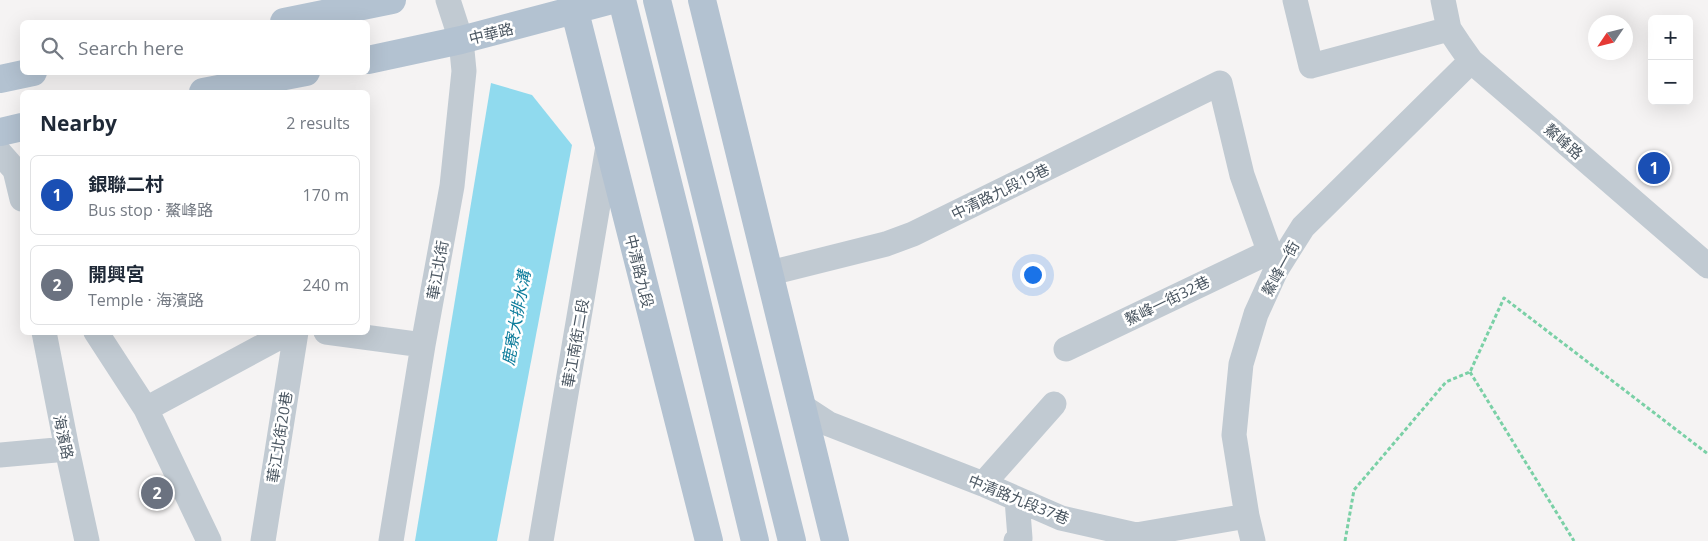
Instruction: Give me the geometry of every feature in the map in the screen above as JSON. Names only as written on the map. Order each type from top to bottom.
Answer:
[{"type":"main road","points":[[288,20],[309,8],[392,0]]},
{"type":"main road","name":"中華路","points":[[370,60],[461,40],[573,6],[612,0]]},
{"type":"main road","points":[[622,0],[682,237],[755,541]]},
{"type":"main road","points":[[657,0],[792,541]]},
{"type":"main road","points":[[702,0],[835,541]]},
{"type":"main road","name":"中清路九段","points":[[573,6],[710,541]]},
{"type":"main road","points":[[0,79],[20,75]]},
{"type":"main road","points":[[213,90],[291,75]]},
{"type":"main road","points":[[0,132],[20,128]]},
{"type":"street","name":"華江北街","points":[[391,541],[452,186],[464,72],[461,40],[448,0]]},
{"type":"street","points":[[1295,0],[1311,66],[1450,28]]},
{"type":"street","name":"鰲峰路","points":[[1443,0],[1450,28],[1458,44],[1471,61],[1708,266]]},
{"type":"street","name":"鰲峰一街","points":[[1254,541],[1247,516],[1234,435],[1241,364],[1273,261],[1303,227],[1471,61]]},
{"type":"street","name":"中清路九段19巷","points":[[770,273],[886,244],[913,234],[1220,83],[1242,176],[1273,261]]},
{"type":"street","name":"華江南街二段","points":[[541,541],[608,146]]},
{"type":"street","points":[[0,153],[15,170],[20,191]]},
{"type":"street","name":"鰲峰一街32巷","points":[[1066,349],[1273,261]]},
{"type":"street","name":"海濱路","points":[[45,335],[87,541]]},
{"type":"street","points":[[98,335],[146,410],[209,541]]},
{"type":"street","points":[[146,410],[284,335]]},
{"type":"street","name":"華江北街20巷","points":[[263,541],[296,335]]},
{"type":"street","points":[[347,335],[423,346]]},
{"type":"street","points":[[982,484],[1054,404]]},
{"type":"street","name":"中清路九段37巷","points":[[803,407],[829,424],[982,484],[1061,518],[1137,538],[1247,516]]},
{"type":"street","points":[[0,455],[67,449]]},
{"type":"street","points":[[1016,541],[1020,538],[1017,499]]},
{"type":"path","points":[[1345,541],[1354,490],[1446,382],[1470,372],[1504,298],[1708,454]]},
{"type":"path","points":[[1470,372],[1574,541]]},
{"type":"water","name":"鹿寮大排水溝","points":[[491,83],[532,95],[572,145],[497,541],[415,541]]},
{"type":"place","name":"銀聯二村","points":[[1654,168]]},
{"type":"place","name":"開興宮","points":[[157,493]]}]
